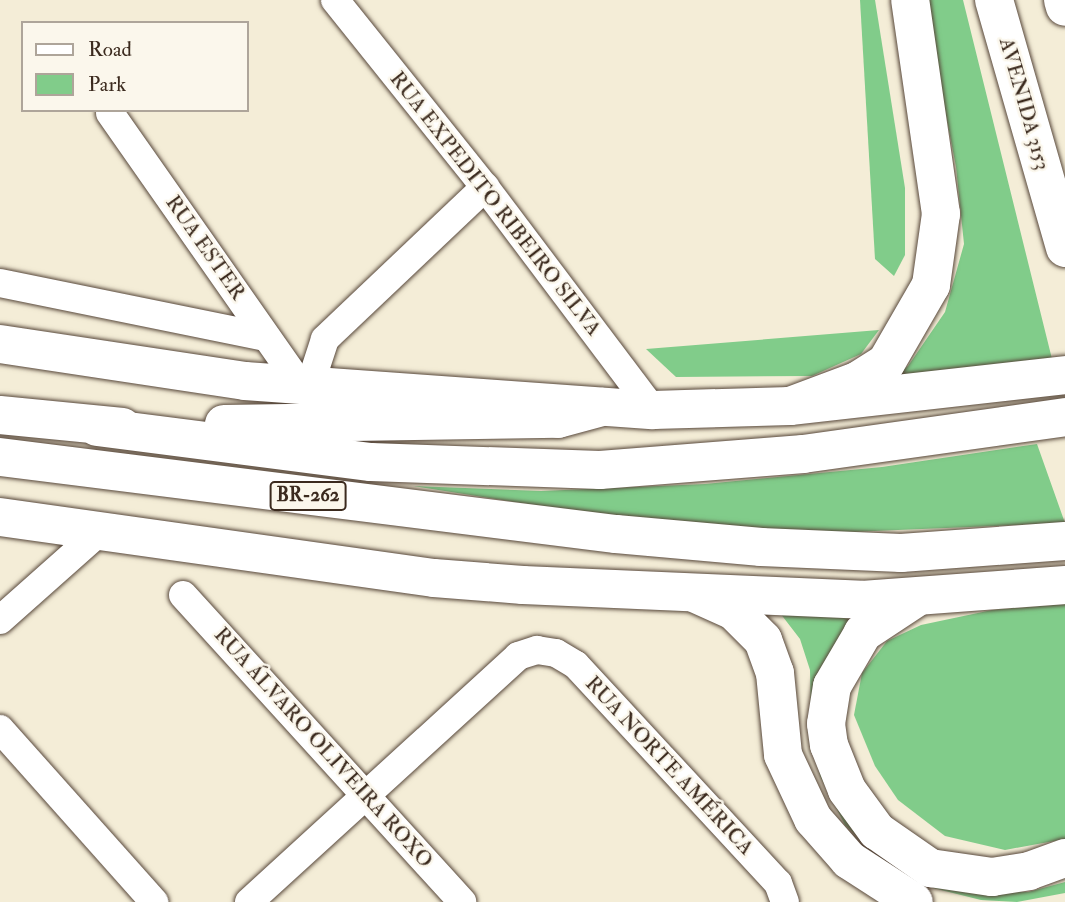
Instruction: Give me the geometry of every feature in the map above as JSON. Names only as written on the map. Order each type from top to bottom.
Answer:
[{"type":"main road","points":[[790,406],[858,381],[886,363],[931,285],[940,214],[910,0]]},
{"type":"main road","name":"AVENIDA 3153","points":[[994,0],[1065,248]]},
{"type":"main road","points":[[1063,0],[1065,7]]},
{"type":"main road","points":[[0,344],[245,381],[653,410],[790,406],[1049,377]]},
{"type":"main road","points":[[97,427],[558,419],[602,407]]},
{"type":"main road","name":"BR-262","points":[[0,415],[371,462],[600,470],[803,454],[1054,419]]},
{"type":"main road","name":"BR-262","points":[[0,457],[602,533],[761,547],[901,553],[1065,541]]},
{"type":"main road","points":[[0,517],[97,533],[435,578],[696,594],[916,598],[1065,585]]},
{"type":"main road","points":[[696,594],[734,611],[754,628],[766,646],[775,673],[783,755],[813,819],[849,860],[914,902]]},
{"type":"main road","points":[[916,598],[863,633],[831,686],[826,724],[829,745],[846,790],[884,838],[930,868],[992,877],[1030,871],[1065,858]]},
{"type":"street","name":"RUA EXPEDITO RIBEIRO SILVA","points":[[335,0],[485,187],[653,410]]},
{"type":"street","name":"RUA ESTER","points":[[110,113],[267,337],[305,384]]},
{"type":"street","points":[[305,384],[325,340],[485,187]]},
{"type":"street","points":[[0,283],[267,337]]},
{"type":"street","points":[[0,620],[97,533]]},
{"type":"street","name":"RUA ÁLVARO OLIVEIRA ROXO","points":[[183,594],[462,902]]},
{"type":"street","name":"RUA NORTE AMÉRICA","points":[[364,792],[518,656],[537,650],[556,653],[576,665],[778,883],[785,902]]},
{"type":"street","points":[[0,729],[155,902]]},
{"type":"street","points":[[249,902],[364,792]]},
{"type":"green space","points":[[860,0],[875,0],[905,188],[905,255],[894,276],[875,259]]},
{"type":"green space","points":[[924,0],[963,0],[1052,359],[879,390],[908,366],[945,312],[964,244],[956,167]]},
{"type":"green space","points":[[879,330],[861,354],[812,376],[676,377],[646,349]]},
{"type":"green space","points":[[1037,444],[1065,523],[802,534],[604,516],[413,486],[541,491],[705,484],[882,467]]},
{"type":"green space","points":[[1065,604],[1065,839],[1005,850],[945,836],[898,800],[875,766],[854,715],[862,673],[887,641],[921,625],[992,610]]},
{"type":"green space","points":[[780,613],[862,616],[835,786],[988,891],[1028,892],[1065,882],[1065,893],[1017,902],[981,900],[933,888],[889,865],[845,825],[820,776],[811,721],[810,670],[800,639]]}]
